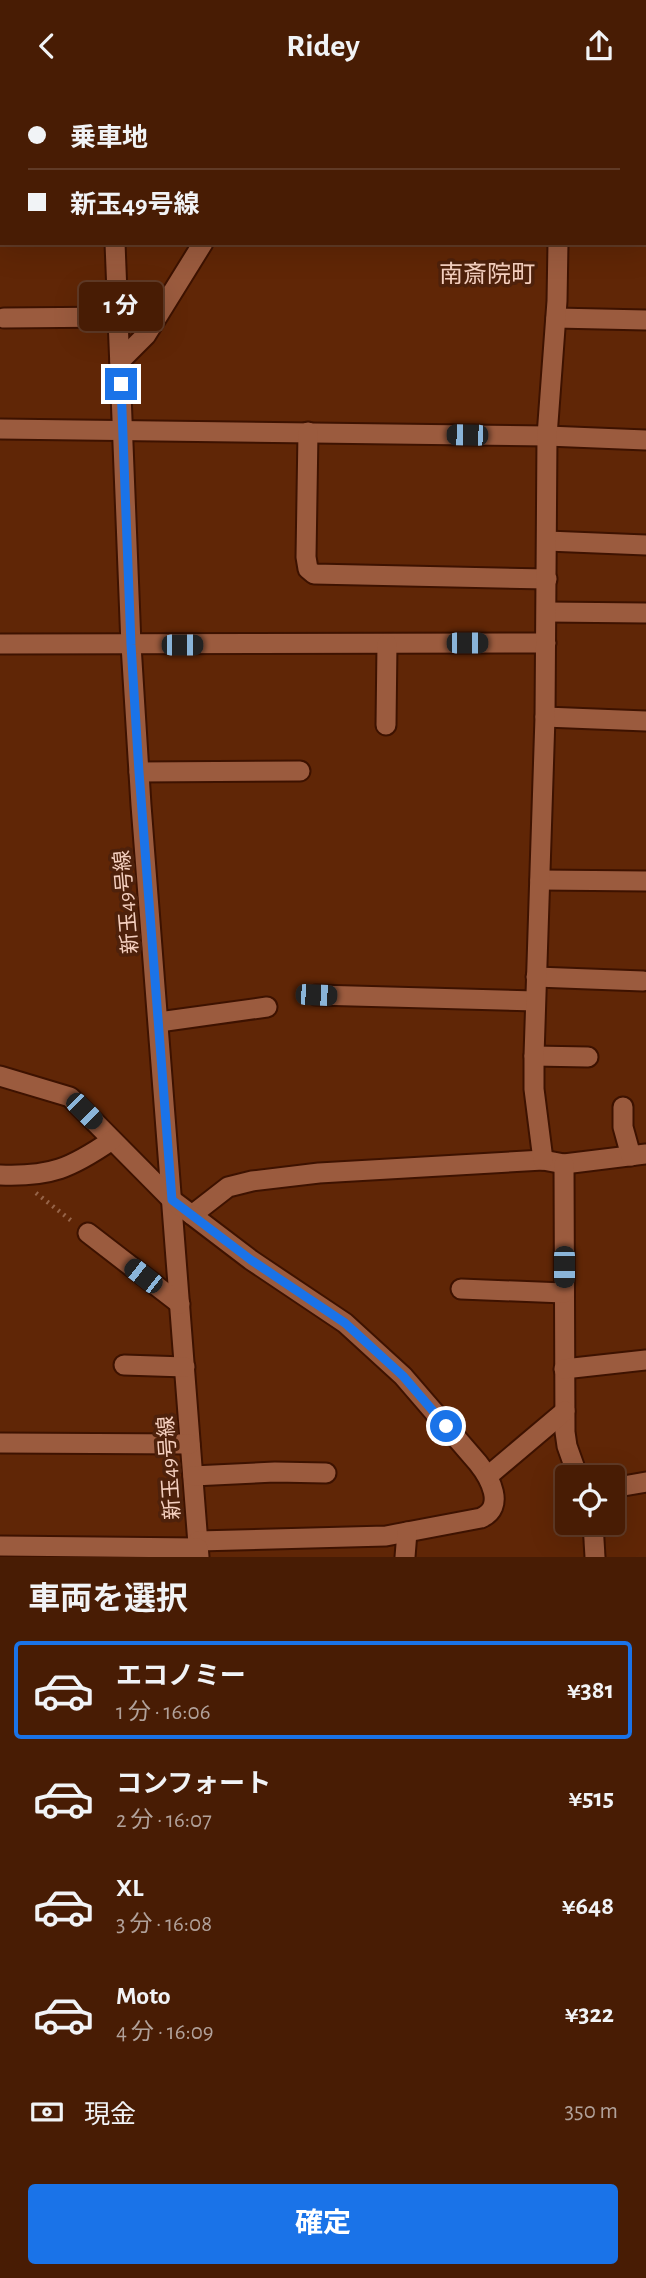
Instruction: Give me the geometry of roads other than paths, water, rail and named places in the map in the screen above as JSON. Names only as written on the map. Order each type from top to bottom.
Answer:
[{"type":"street","name":"新玉49号線","points":[[115,245],[131,645],[139,772],[198,1549]]},
{"type":"street","points":[[120,361],[146,335],[202,245]]},
{"type":"street","points":[[543,1160],[534,1089],[534,1056],[545,717],[547,436],[556,318],[558,245]]},
{"type":"street","points":[[4,318],[118,317]]},
{"type":"street","points":[[556,318],[646,320]]},
{"type":"street","points":[[1,431],[308,432],[646,440]]},
{"type":"street","points":[[308,432],[306,557],[308,569],[314,573],[547,579]]},
{"type":"street","points":[[547,541],[646,545]]},
{"type":"street","points":[[547,612],[646,614]]},
{"type":"street","points":[[0,644],[546,643]]},
{"type":"street","points":[[386,725],[387,644]]},
{"type":"street","points":[[545,717],[646,721]]},
{"type":"street","points":[[139,772],[300,771]]},
{"type":"street","points":[[540,880],[646,881]]},
{"type":"street","points":[[536,977],[643,981]]},
{"type":"street","points":[[316,995],[535,1002]]},
{"type":"street","points":[[159,1022],[267,1007]]},
{"type":"street","points":[[534,1056],[587,1056]]},
{"type":"street","points":[[0,1076],[70,1097],[172,1200],[251,1260],[345,1323],[403,1376],[488,1476],[494,1495],[494,1506],[489,1514],[481,1518],[386,1536],[198,1549],[0,1546]]},
{"type":"street","points":[[192,1215],[228,1187],[252,1181],[318,1173],[543,1160],[564,1164],[639,1155],[623,1127],[623,1107]]},
{"type":"street","points":[[6,1175],[68,1167],[112,1140]]},
{"type":"street","points":[[564,1164],[565,1411],[567,1446],[574,1465]]},
{"type":"street","points":[[88,1233],[180,1304]]},
{"type":"street","points":[[461,1289],[564,1293]]},
{"type":"street","points":[[564,1369],[646,1360]]},
{"type":"street","points":[[124,1365],[185,1367]]},
{"type":"street","points":[[488,1476],[565,1411]]},
{"type":"street","points":[[0,1443],[190,1444]]},
{"type":"street","points":[[193,1476],[275,1472],[326,1473]]},
{"type":"street","points":[[625,1486],[646,1482]]},
{"type":"street","points":[[405,1557],[407,1532]]},
{"type":"street","points":[[594,1535],[595,1557]]},
{"type":"district","name":"南斎院町","points":[[487,274]]}]
